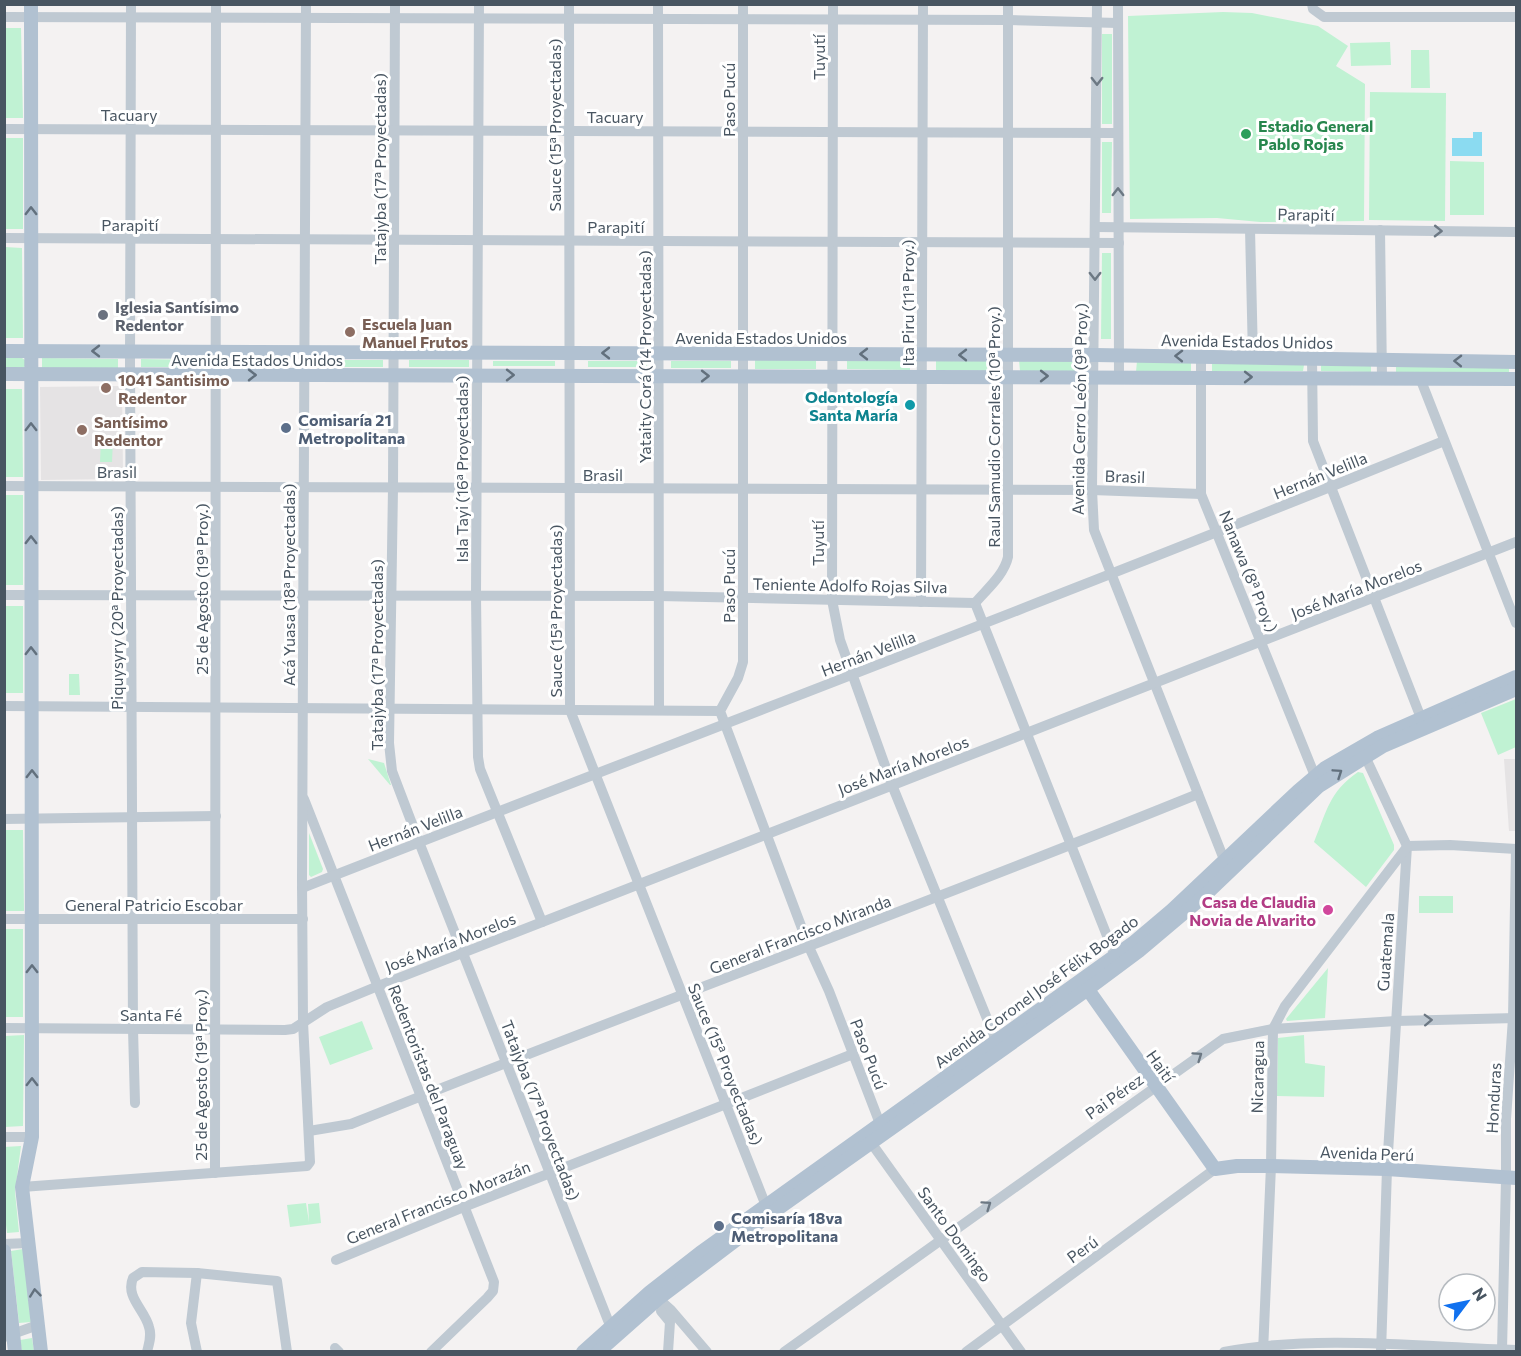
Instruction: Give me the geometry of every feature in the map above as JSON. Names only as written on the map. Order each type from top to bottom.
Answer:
[{"type":"main road","points":[[31,11],[32,1137],[22,1187],[41,1352]]},
{"type":"main road","name":"Avenida Estados Unidos","points":[[4,351],[1119,355],[1516,362]]},
{"type":"main road","name":"Avenida Estados Unidos","points":[[4,375],[1095,376],[1516,379]]},
{"type":"main road","name":"Avenida Coronel José Félix Bogado","points":[[1085,985],[1115,956],[1172,910],[1317,781],[1420,718],[1516,677]]},
{"type":"main road","name":"Avenida Coronel José Félix Bogado","points":[[1363,751],[1425,728],[1516,689]]},
{"type":"main road","name":"Avenida Coronel José Félix Bogado","points":[[583,1352],[767,1210],[998,1045],[1139,951],[1203,897],[1317,781]]},
{"type":"main road","name":"Haití","points":[[1085,985],[1215,1169]]},
{"type":"main road","name":"Avenida Perú","points":[[1215,1169],[1271,1166],[1387,1168],[1511,1178]]},
{"type":"main road","points":[[4,1251],[9,1336],[15,1352]]},
{"type":"main road","name":"Avenida Coronel José Félix Bogado","points":[[598,1352],[612,1331]]},
{"type":"street","name":"Piquysyry (20ª Proyectadas)","points":[[132,4],[130,375],[135,1103]]},
{"type":"street","name":"25 de Agosto (19ª Proy.)","points":[[215,1173],[216,4]]},
{"type":"street","name":"Acá Yuasa (18ª Proyectadas)","points":[[215,1173],[309,1165],[303,1022],[302,888],[306,4]]},
{"type":"street","name":"Tatajyba (17ª Proyectadas)","points":[[395,4],[390,763],[612,1331]]},
{"type":"street","name":"Isla Tayi (16ª Proyectadas)","points":[[479,4],[476,352],[478,757],[480,769],[542,921]]},
{"type":"street","name":"Sauce (15ª Proyectadas)","points":[[569,4],[570,710],[767,1210]]},
{"type":"street","name":"Yataity Corá (14 Proyectadas)","points":[[658,4],[659,710]]},
{"type":"street","name":"Paso Pucú","points":[[743,4],[742,662],[738,678],[720,711],[809,947],[882,1128]]},
{"type":"street","name":"Tuyutí","points":[[833,4],[832,600],[840,640],[892,785],[998,1045]]},
{"type":"street","name":"Ita Piru (11ª Proy.)","points":[[921,602],[923,4]]},
{"type":"street","name":"Raul Samudio Corrales (10ª Proy.)","points":[[975,603],[1006,564],[1008,4]]},
{"type":"street","name":"Avenida Cerro León (9ª Proy.)","points":[[1097,4],[1095,376],[1092,490],[1094,530],[1225,862]]},
{"type":"street","points":[[1118,4],[1119,377]]},
{"type":"street","points":[[1312,4],[1313,9],[1324,17],[1516,17]]},
{"type":"street","points":[[4,17],[31,11],[131,17],[1008,20],[1118,23]]},
{"type":"street","name":"Tacuary","points":[[4,129],[1118,133]]},
{"type":"street","name":"Parapití","points":[[1096,227],[1516,232]]},
{"type":"street","points":[[1251,229],[1253,357]]},
{"type":"street","points":[[1380,230],[1382,378]]},
{"type":"street","name":"Parapití","points":[[4,238],[1119,243]]},
{"type":"street","name":"Nanawa (8ª Proy.)","points":[[1201,357],[1201,494],[1317,781]]},
{"type":"street","points":[[1312,358],[1312,441],[1420,718]]},
{"type":"street","points":[[1420,378],[1516,623]]},
{"type":"street","name":"Hernán Velilla","points":[[302,888],[1111,575],[1444,441]]},
{"type":"street","name":"Brasil","points":[[4,486],[1092,490],[1201,494]]},
{"type":"street","name":"José María Morelos","points":[[303,1022],[327,1007],[463,952],[1516,542]]},
{"type":"street","name":"Teniente Adolfo Rojas Silva","points":[[4,595],[659,596],[975,603]]},
{"type":"street","points":[[975,603],[1115,956]]},
{"type":"street","points":[[4,706],[720,711]]},
{"type":"street","name":"Guatemala","points":[[1363,751],[1407,846],[1387,1168],[1381,1347]]},
{"type":"street","name":"Redentoristas del Paraguay","points":[[302,794],[494,1282],[493,1291],[431,1352]]},
{"type":"street","name":"General Francisco Miranda","points":[[309,1131],[351,1124],[682,994],[938,898],[1198,794]]},
{"type":"street","points":[[4,819],[216,816]]},
{"type":"street","points":[[1407,846],[1450,845],[1516,849]]},
{"type":"street","name":"Nicaragua","points":[[1263,1348],[1271,1166],[1273,1029],[1285,1006],[1407,846]]},
{"type":"street","name":"Honduras","points":[[1502,1350],[1511,1178],[1506,1119],[1515,1018],[1516,849]]},
{"type":"street","name":"General Patricio Escobar","points":[[4,919],[303,920]]},
{"type":"street","name":"Pai Pérez","points":[[784,1352],[939,1239],[1223,1039],[1273,1029],[1396,1021],[1515,1018]]},
{"type":"street","name":"Santa Fé","points":[[4,1028],[285,1030],[293,1029],[303,1022]]},
{"type":"street","name":"General Francisco Morazán","points":[[336,1260],[464,1207],[853,1054]]},
{"type":"street","points":[[4,1137],[32,1137]]},
{"type":"street","name":"Santo Domingo","points":[[868,1138],[1021,1352]]},
{"type":"street","name":"Perú","points":[[966,1352],[1215,1169]]},
{"type":"street","points":[[22,1187],[215,1173]]},
{"type":"street","points":[[4,1244],[28,1243]]},
{"type":"street","points":[[147,1352],[150,1329],[130,1288],[133,1278],[142,1272],[197,1273],[277,1281],[287,1352]]},
{"type":"street","points":[[197,1273],[191,1323],[197,1352]]},
{"type":"street","points":[[652,1298],[670,1322],[668,1350]]},
{"type":"street","points":[[652,1298],[670,1310],[703,1347]]},
{"type":"street","points":[[9,1336],[38,1325]]},
{"type":"street","points":[[668,1350],[673,1341],[681,1337],[703,1347]]},
{"type":"street","points":[[1224,1352],[1263,1348],[1381,1347],[1516,1350]]},
{"type":"shaded area","name":"Santísimo Redentor","points":[[122,386],[123,474],[120,479],[41,480],[40,387]]},
{"type":"shaded area","points":[[1504,759],[1516,759],[1516,831],[1509,831]]},
{"type":"green space","name":"Estadio General Pablo Rojas","points":[[1252,13],[1318,26],[1348,46],[1336,66],[1365,84],[1364,221],[1260,222],[1217,218],[1130,219],[1128,16]]},
{"type":"green space","points":[[5,28],[21,28],[23,118],[5,118]]},
{"type":"green space","points":[[1102,34],[1112,34],[1112,124],[1102,124]]},
{"type":"green space","points":[[1390,42],[1391,65],[1351,66],[1350,43]]},
{"type":"green space","points":[[1411,50],[1429,50],[1430,88],[1411,88]]},
{"type":"green space","points":[[1370,92],[1446,93],[1445,221],[1369,220]]},
{"type":"green space","points":[[5,138],[23,138],[23,229],[5,229]]},
{"type":"green space","points":[[1102,142],[1112,142],[1111,213],[1102,213]]},
{"type":"green space","points":[[1450,161],[1484,162],[1484,215],[1450,215]]},
{"type":"green space","points":[[5,247],[22,248],[23,338],[5,338]]},
{"type":"green space","points":[[1102,253],[1111,253],[1111,339],[1101,339]]},
{"type":"green space","points":[[5,358],[22,358],[25,360],[25,366],[5,368]]},
{"type":"green space","points":[[42,358],[118,359],[118,368],[42,368]]},
{"type":"green space","points":[[141,359],[203,360],[203,367],[141,367]]},
{"type":"green space","points":[[227,360],[287,360],[287,367],[227,367]]},
{"type":"green space","points":[[318,360],[383,360],[383,367],[318,367]]},
{"type":"green space","points":[[409,360],[469,360],[469,367],[409,367]]},
{"type":"green space","points":[[755,360],[816,360],[816,369],[755,369]]},
{"type":"green space","points":[[936,360],[996,360],[996,371],[936,370]]},
{"type":"green space","points":[[1019,360],[1083,360],[1083,371],[1020,371]]},
{"type":"green space","points":[[493,361],[555,361],[555,366],[493,366]]},
{"type":"green space","points":[[588,361],[647,361],[647,367],[588,367]]},
{"type":"green space","points":[[671,361],[731,361],[731,368],[671,368]]},
{"type":"green space","points":[[847,361],[910,361],[910,370],[847,369]]},
{"type":"green space","points":[[1137,361],[1191,362],[1191,372],[1136,372]]},
{"type":"green space","points":[[1212,363],[1304,365],[1303,371],[1212,371]]},
{"type":"green space","points":[[1321,365],[1371,366],[1371,372],[1321,371]]},
{"type":"green space","points":[[1396,366],[1509,368],[1509,372],[1396,372]]},
{"type":"green space","points":[[5,389],[22,389],[23,477],[5,477]]},
{"type":"green space","points":[[101,439],[113,439],[112,462],[100,462]]},
{"type":"green space","points":[[5,495],[23,495],[23,585],[5,585]]},
{"type":"green space","points":[[5,606],[23,606],[23,693],[5,693]]},
{"type":"green space","points":[[69,674],[79,674],[80,695],[69,695]]},
{"type":"green space","points":[[1516,699],[1516,747],[1498,755],[1481,713]]},
{"type":"green space","points":[[368,759],[384,763],[391,785],[390,785]]},
{"type":"green space","points":[[1358,772],[1363,773],[1394,845],[1394,850],[1366,887],[1314,842],[1335,795],[1348,779]]},
{"type":"green space","points":[[5,830],[23,830],[24,911],[5,911]]},
{"type":"green space","points":[[309,833],[323,869],[322,872],[311,877],[309,875]]},
{"type":"green space","points":[[1419,896],[1453,896],[1453,913],[1419,913]]},
{"type":"green space","points":[[5,929],[23,929],[23,1017],[5,1017]]},
{"type":"green space","points":[[1328,968],[1325,1018],[1287,1021],[1286,1019]]},
{"type":"green space","points":[[362,1021],[373,1049],[330,1065],[319,1037]]},
{"type":"green space","points":[[24,1035],[23,1126],[5,1127],[5,1036]]},
{"type":"green space","points":[[1304,1035],[1305,1063],[1325,1066],[1324,1097],[1277,1096],[1278,1038]]},
{"type":"green space","points":[[21,1146],[15,1192],[19,1232],[7,1233],[4,1209],[4,1147]]},
{"type":"green space","points":[[306,1203],[309,1222],[308,1204],[319,1203],[321,1223],[290,1227],[287,1205]]},
{"type":"green space","points":[[23,1249],[31,1322],[19,1323],[11,1251]]},
{"type":"green space","points":[[32,1338],[34,1351],[22,1351],[20,1340]]},
{"type":"water","points":[[1473,132],[1482,132],[1482,156],[1452,156],[1452,138],[1473,138]]},
{"type":"place","name":"Estadio General Pablo Rojas","points":[[1246,134]]},
{"type":"place","name":"Iglesia Santísimo Redentor","points":[[103,315]]},
{"type":"place","name":"Escuela Juan Manuel Frutos","points":[[350,332]]},
{"type":"place","name":"1041 Santisimo Redentor","points":[[106,388]]},
{"type":"place","name":"Odontología Santa María","points":[[910,405]]},
{"type":"place","name":"Comisaría 21 Metropolitana","points":[[286,428]]},
{"type":"place","name":"Santísimo Redentor","points":[[82,430]]},
{"type":"place","name":"Casa de Claudia Novia de Alvarito","points":[[1328,910]]},
{"type":"place","name":"Comisaría 18va Metropolitana","points":[[719,1226]]}]
